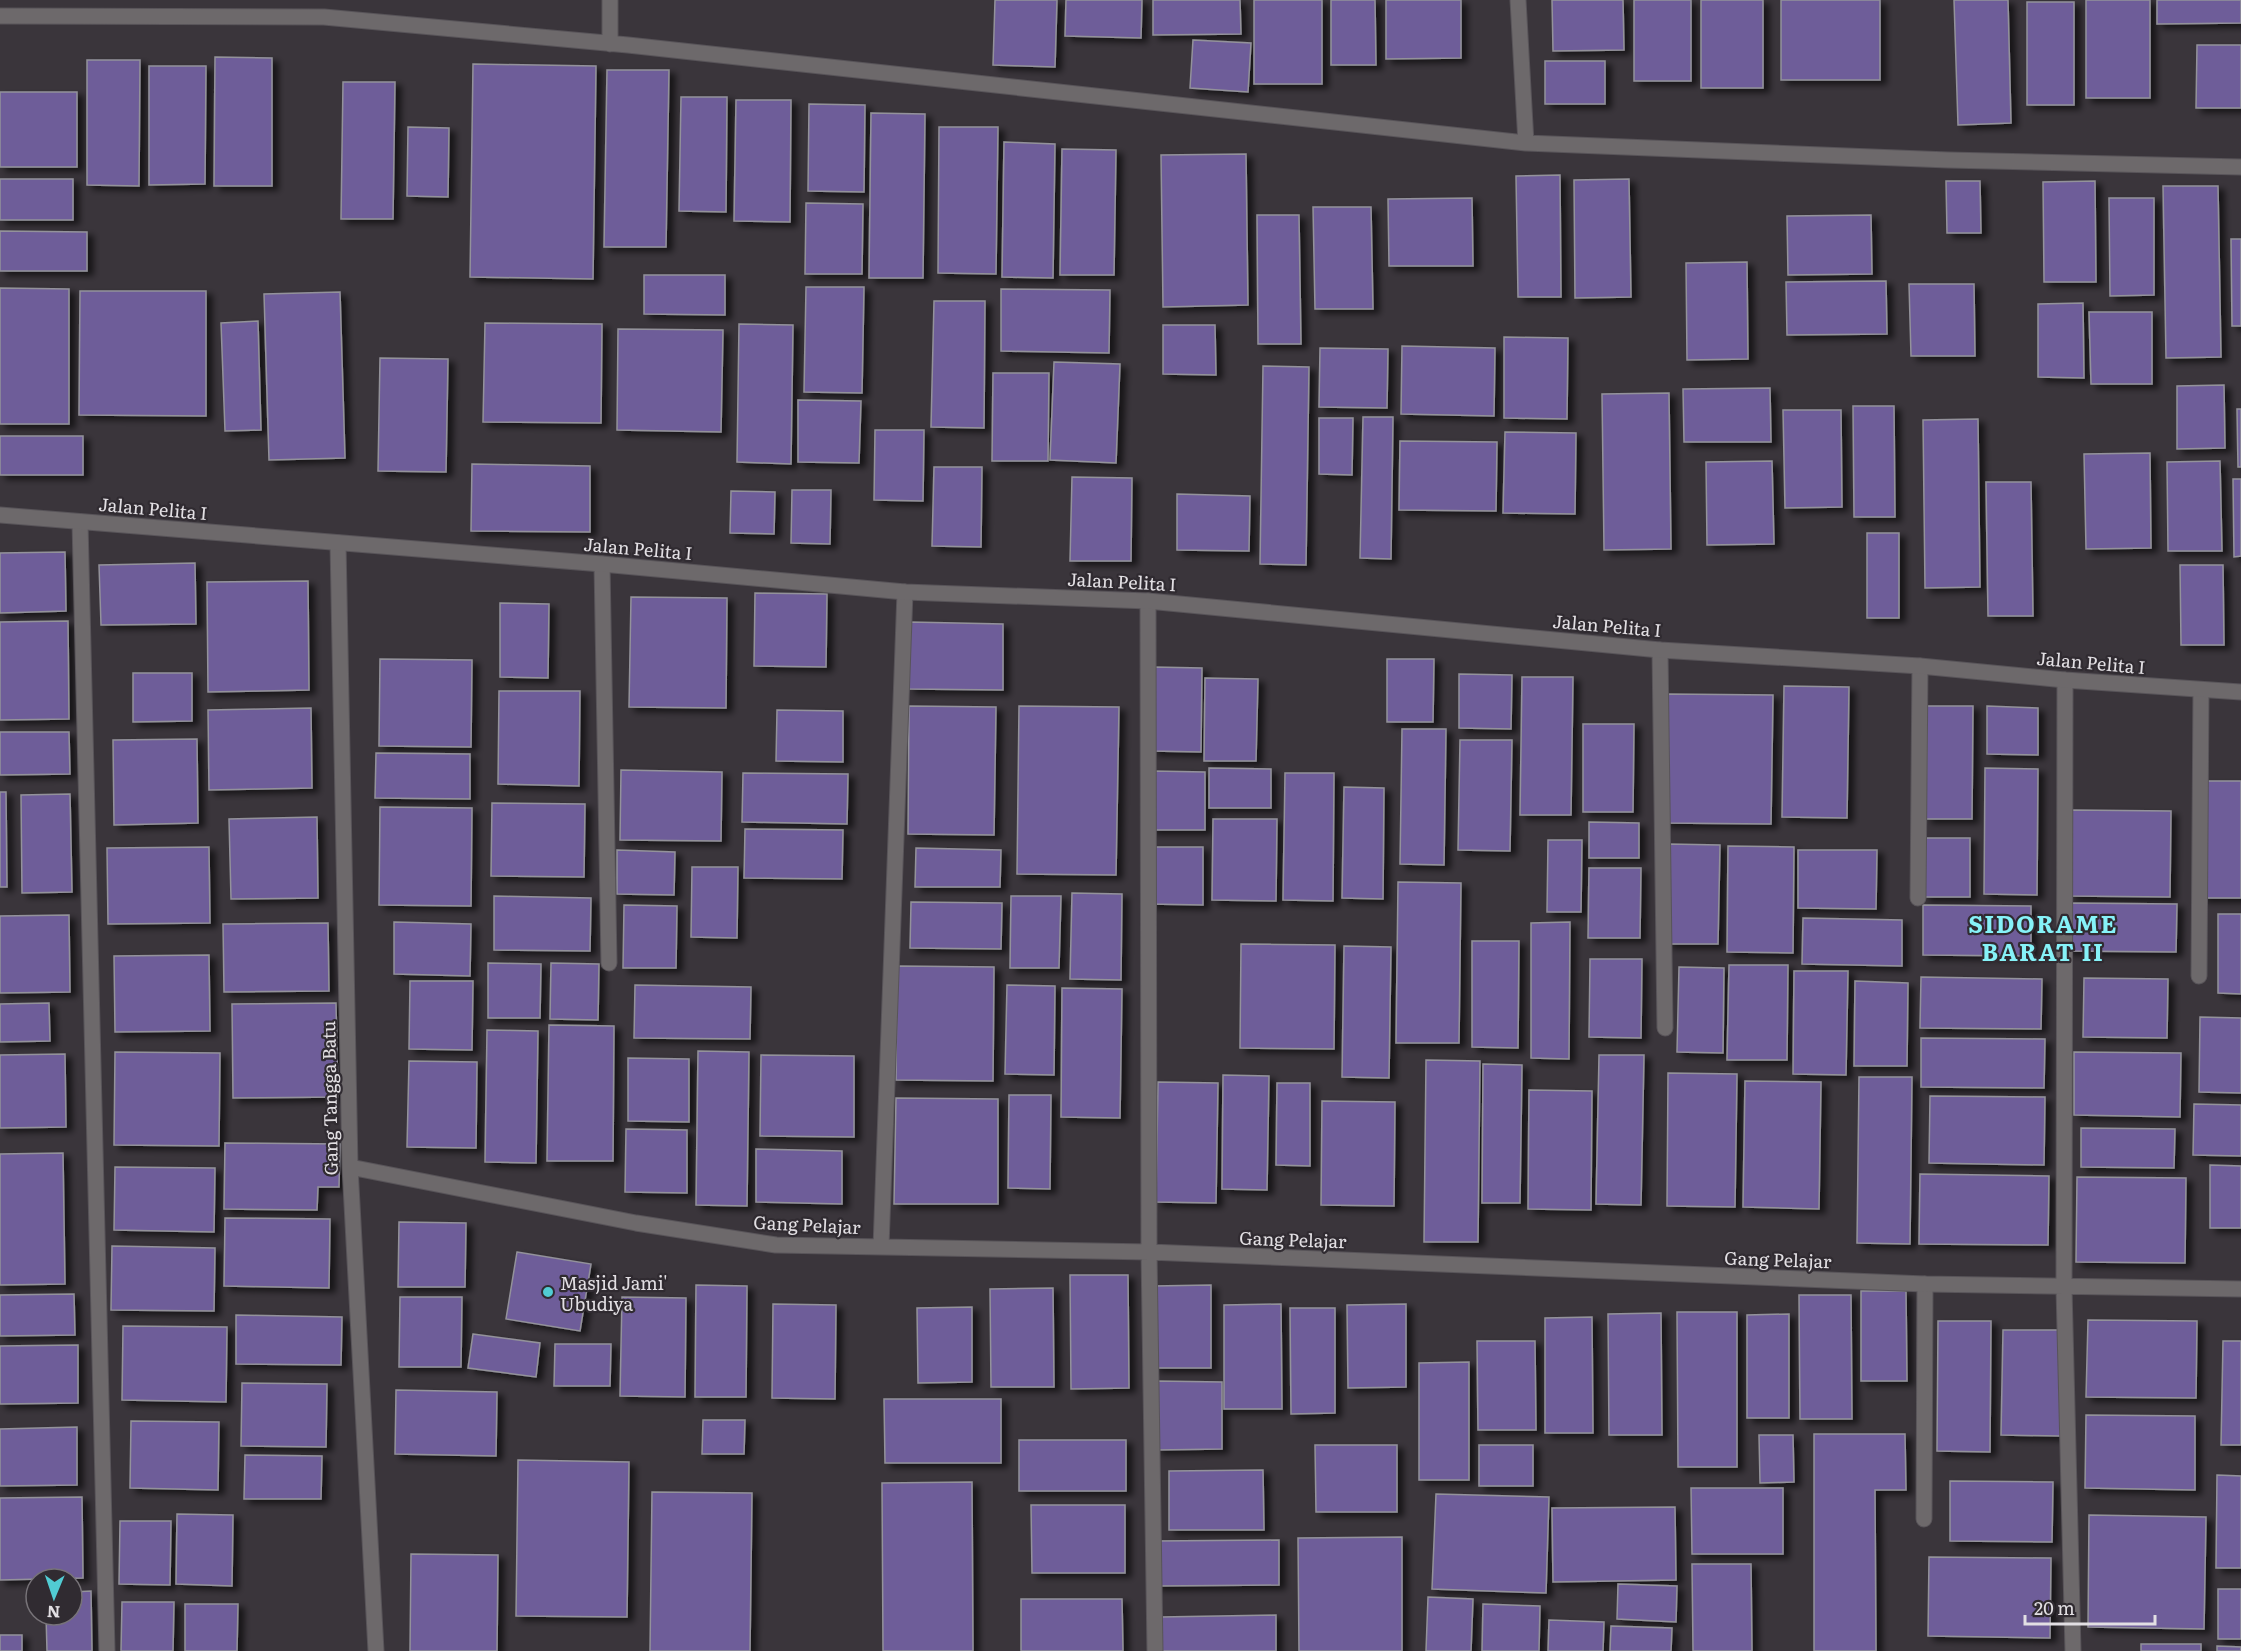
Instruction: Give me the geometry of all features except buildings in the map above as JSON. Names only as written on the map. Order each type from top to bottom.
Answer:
[{"type":"street","points":[[610,0],[610,44]]},
{"type":"street","points":[[1518,0],[1526,143]]},
{"type":"street","points":[[0,16],[324,17],[610,44],[1526,143],[1948,160],[2241,167]]},
{"type":"street","name":"Jalan Pelita I","points":[[0,515],[602,564],[905,592],[1148,601],[1660,650],[1920,666],[2065,680],[2241,692]]},
{"type":"street","points":[[80,522],[107,1651]]},
{"type":"street","name":"Gang Tangga Batu","points":[[338,543],[350,1167],[376,1651]]},
{"type":"street","points":[[602,564],[609,963]]},
{"type":"street","points":[[881,1247],[905,592]]},
{"type":"street","points":[[1148,601],[1149,1252],[1155,1651]]},
{"type":"street","points":[[1660,650],[1665,1028]]},
{"type":"street","points":[[1918,898],[1920,666]]},
{"type":"street","points":[[2065,680],[2064,1288],[2073,1651]]},
{"type":"street","points":[[2199,976],[2201,690]]},
{"type":"street","name":"Gang Pelajar","points":[[350,1167],[636,1224],[776,1245],[1149,1252],[1925,1284],[2064,1288],[2241,1289]]},
{"type":"street","points":[[1923,1518],[1925,1284]]},
{"type":"place","name":"Masjid Jami' Ubudiya","points":[[548,1292]]},
{"type":"district","name":"SIDORAME BARAT II","points":[[2043,936]]}]
